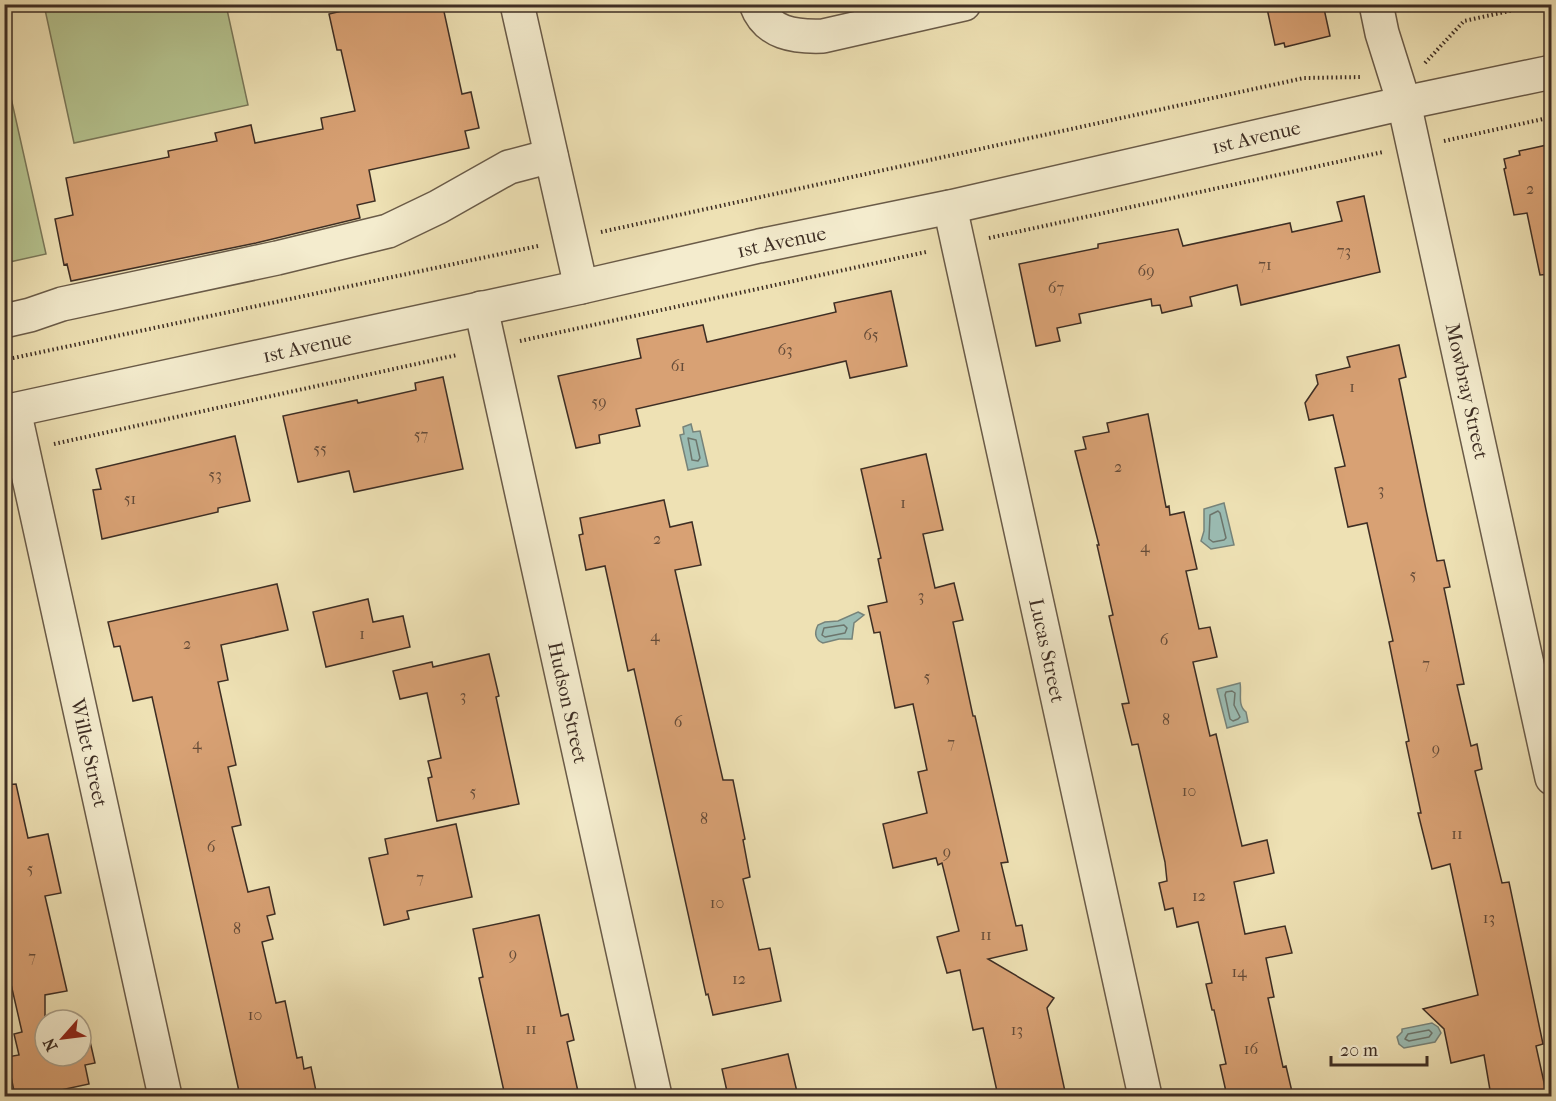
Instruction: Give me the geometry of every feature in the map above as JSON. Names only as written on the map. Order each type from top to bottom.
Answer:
[{"type":"street","points":[[517,4],[581,287]]},
{"type":"street","points":[[756,4],[760,15],[778,31],[800,37],[823,36],[964,4]]},
{"type":"street","name":"Mowbray Street","points":[[1376,4],[1404,103],[1551,778]]},
{"type":"street","name":"1st Avenue","points":[[9,411],[759,246],[950,207],[1404,103],[1551,72]]},
{"type":"street","points":[[4,321],[62,304],[277,258],[388,231],[438,207],[510,167],[551,156]]},
{"type":"street","name":"Lucas Street","points":[[950,207],[1145,1096]]},
{"type":"street","name":"Hudson Street","points":[[481,308],[655,1096]]},
{"type":"street","name":"Willet Street","points":[[9,411],[24,450],[165,1096]]},
{"type":"path","points":[[4,360],[1304,78],[1363,77],[1394,71],[1424,64],[1464,21],[1541,4]]},
{"type":"path","points":[[24,450],[1551,117]]},
{"type":"green space","points":[[44,5],[226,5],[248,105],[74,143]]},
{"type":"green space","points":[[7,80],[46,254],[5,263],[4,81]]},
{"type":"water","points":[[691,424],[693,432],[700,431],[708,466],[688,470],[680,435],[684,434],[683,427]]},
{"type":"water","points":[[1224,503],[1234,545],[1211,549],[1201,541],[1204,531],[1204,509]]},
{"type":"water","points":[[858,612],[864,615],[854,623],[852,639],[823,643],[817,638],[818,625],[838,621]]},
{"type":"water","points":[[1240,683],[1241,702],[1248,722],[1227,728],[1217,689]]},
{"type":"water","points":[[1432,1023],[1441,1033],[1435,1042],[1404,1048],[1399,1044],[1397,1037],[1402,1029]]},
{"type":"building","points":[[354,4],[425,4],[426,10],[443,7],[462,94],[471,92],[479,128],[465,131],[469,148],[369,170],[375,201],[357,205],[360,218],[256,243],[71,281],[67,264],[64,265],[55,219],[73,215],[66,178],[169,157],[168,151],[217,141],[215,133],[251,125],[255,143],[323,129],[321,118],[355,111],[341,50],[337,50],[329,14],[355,8]]},
{"type":"building","points":[[1266,4],[1323,4],[1330,36],[1285,47],[1284,43],[1275,45]]},
{"type":"building","points":[[1547,145],[1551,164],[1551,274],[1540,275],[1527,213],[1514,215],[1504,159],[1520,155],[1519,151]]},
{"type":"building","points":[[1364,196],[1380,272],[1241,305],[1237,285],[1190,297],[1192,306],[1162,313],[1160,305],[1152,306],[1151,299],[1079,314],[1081,323],[1057,328],[1060,341],[1036,346],[1019,264],[1098,248],[1098,244],[1178,229],[1183,246],[1290,223],[1292,232],[1342,221],[1337,202]]},
{"type":"building","points":[[891,291],[907,366],[850,378],[846,361],[636,409],[640,426],[599,435],[600,443],[576,448],[558,376],[641,358],[637,339],[703,325],[707,342],[836,312],[834,303]]},
{"type":"building","points":[[1399,345],[1406,377],[1399,379],[1426,510],[1437,561],[1444,560],[1450,587],[1444,588],[1464,684],[1457,685],[1471,746],[1477,744],[1482,769],[1475,771],[1502,883],[1509,882],[1543,1044],[1536,1046],[1547,1096],[1491,1096],[1484,1055],[1451,1063],[1444,1029],[1423,1009],[1478,995],[1450,864],[1432,869],[1418,813],[1421,813],[1406,742],[1409,741],[1389,642],[1393,641],[1367,523],[1348,527],[1335,468],[1345,466],[1333,415],[1309,420],[1305,403],[1318,384],[1316,375],[1350,367],[1347,357]]},
{"type":"building","points":[[443,377],[463,469],[354,492],[349,471],[298,482],[283,416],[416,390],[415,383]]},
{"type":"building","points":[[1148,414],[1166,507],[1169,506],[1170,515],[1184,512],[1197,569],[1186,571],[1199,629],[1210,627],[1217,657],[1193,662],[1210,736],[1216,734],[1242,846],[1267,840],[1274,873],[1234,882],[1245,934],[1285,926],[1292,953],[1266,958],[1274,997],[1268,998],[1283,1067],[1286,1066],[1293,1096],[1227,1096],[1220,1065],[1226,1064],[1206,984],[1212,983],[1198,922],[1177,927],[1173,908],[1165,910],[1159,883],[1167,881],[1165,862],[1138,744],[1132,745],[1122,704],[1129,703],[1109,616],[1113,615],[1097,545],[1099,545],[1075,451],[1086,449],[1083,437],[1109,432],[1107,423]]},
{"type":"building","points":[[235,436],[250,501],[218,508],[218,512],[102,539],[93,490],[101,489],[96,469]]},
{"type":"building","points":[[926,454],[943,530],[923,534],[935,588],[954,583],[963,620],[953,622],[1008,862],[1001,863],[1016,926],[1022,925],[1027,950],[988,959],[1054,998],[1047,1008],[1066,1096],[998,1096],[983,1028],[973,1030],[960,970],[947,973],[937,937],[959,931],[942,863],[938,865],[936,858],[893,868],[883,824],[927,813],[918,772],[927,770],[913,704],[895,708],[880,632],[874,633],[868,606],[887,602],[878,559],[881,558],[861,469]]},
{"type":"building","points":[[664,500],[670,527],[692,522],[701,565],[675,570],[723,780],[733,780],[750,877],[743,879],[759,950],[770,948],[781,1001],[713,1015],[708,994],[706,995],[634,669],[628,671],[605,566],[586,570],[579,535],[583,534],[580,518]]},
{"type":"building","points":[[277,584],[288,630],[221,645],[228,680],[218,682],[236,765],[228,767],[241,825],[232,827],[248,892],[269,887],[275,914],[267,916],[273,939],[262,942],[276,1003],[285,1001],[297,1058],[302,1057],[304,1069],[311,1067],[317,1096],[240,1096],[152,697],[133,701],[120,646],[114,647],[108,622]]},
{"type":"building","points":[[368,599],[373,622],[403,616],[410,647],[326,667],[313,612]]},
{"type":"building","points":[[489,654],[519,804],[437,821],[428,778],[432,777],[428,761],[441,758],[427,693],[400,699],[393,671],[432,662],[433,667]]},
{"type":"building","points":[[16,784],[28,838],[48,834],[61,893],[45,896],[67,991],[45,995],[45,1008],[33,1008],[33,1068],[86,1068],[89,1084],[33,1096],[15,1096],[7,1057],[19,1055],[14,1034],[22,1032],[8,971],[4,971],[4,785]]},
{"type":"building","points":[[456,824],[472,897],[407,911],[409,919],[384,925],[369,858],[388,854],[385,839]]},
{"type":"building","points":[[539,915],[561,1016],[568,1014],[574,1040],[567,1042],[579,1096],[505,1096],[479,978],[483,977],[473,929]]},
{"type":"building","points":[[788,1054],[798,1096],[728,1096],[722,1069]]}]
